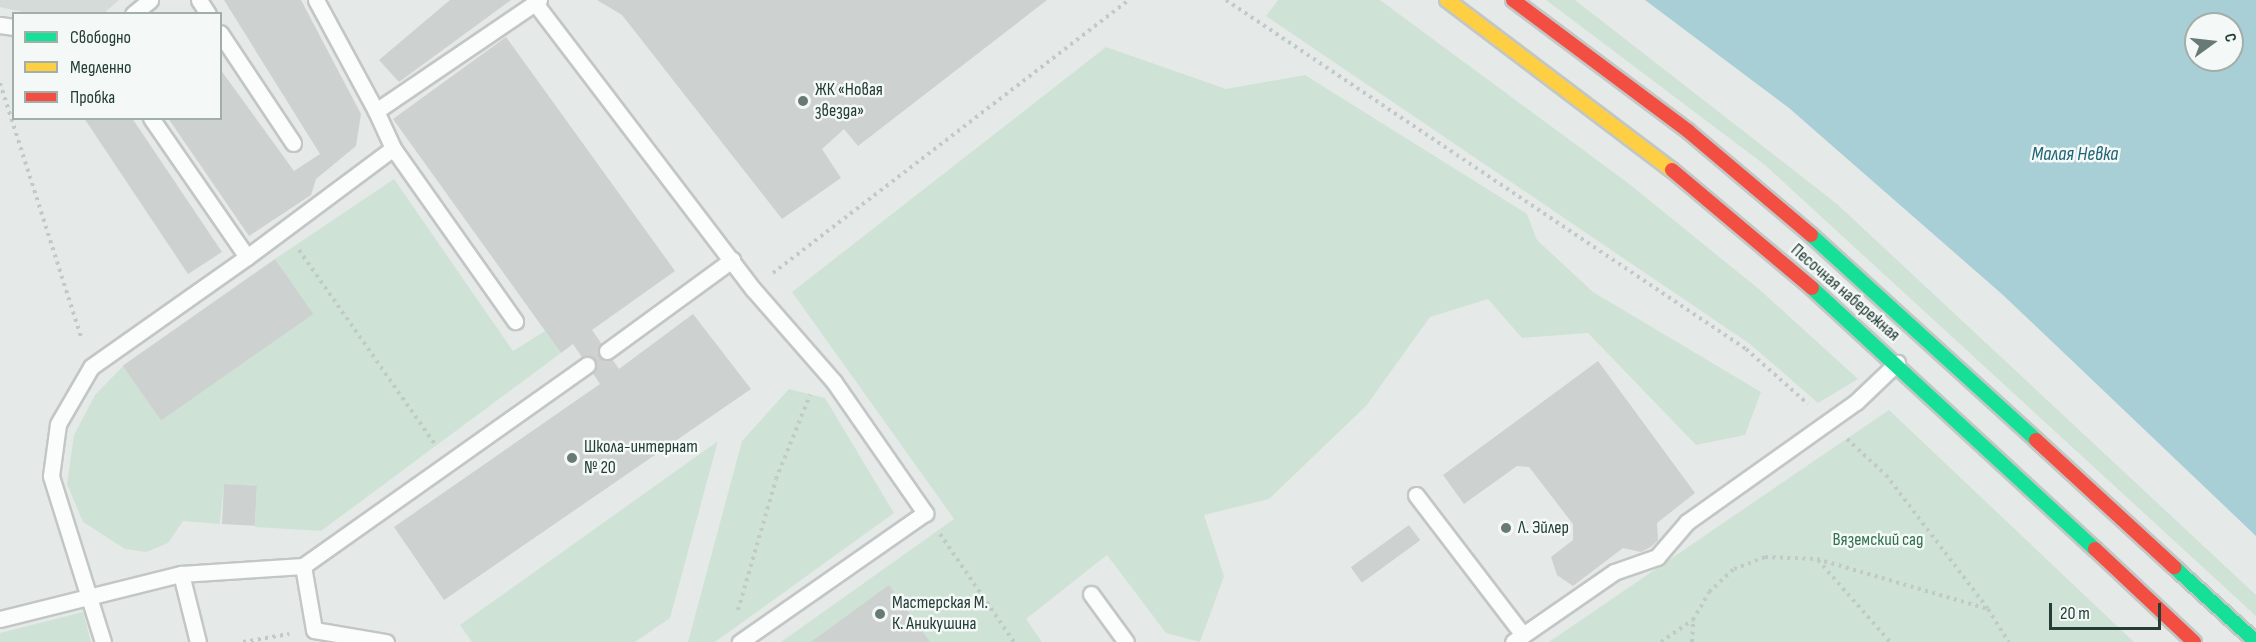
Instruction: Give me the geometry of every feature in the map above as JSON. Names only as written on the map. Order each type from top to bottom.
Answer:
[{"type":"main road","name":"Песочная набережная","points":[[1448,0],[1665,164],[1897,363],[2194,642]]},
{"type":"main road","name":"Песочная набережная","points":[[1513,0],[1688,131],[1808,232],[2256,642]]},
{"type":"lane","points":[[135,12],[150,0]]},
{"type":"lane","points":[[316,0],[376,111],[393,148],[515,321]]},
{"type":"lane","points":[[376,111],[537,1],[753,289],[820,370],[834,382],[925,513],[740,642]]},
{"type":"lane","points":[[222,36],[293,143]]},
{"type":"lane","points":[[152,120],[247,257]]},
{"type":"lane","points":[[103,642],[92,596],[51,476],[58,424],[91,367],[247,257],[393,148]]},
{"type":"lane","points":[[607,351],[732,260]]},
{"type":"lane","points":[[1416,495],[1518,639],[1614,572],[1657,557],[1687,522],[1878,385],[1897,363]]},
{"type":"lane","points":[[0,619],[181,574],[303,566],[587,365]]},
{"type":"lane","points":[[303,566],[314,630],[386,642]]},
{"type":"lane","points":[[181,574],[198,642]]},
{"type":"lane","points":[[1091,594],[1126,642]]},
{"type":"path","points":[[753,289],[1129,0]]},
{"type":"path","points":[[1226,0],[1746,349],[1886,475],[1988,609],[2009,642]]},
{"type":"path","points":[[0,83],[91,367]]},
{"type":"path","points":[[285,229],[448,464]]},
{"type":"path","points":[[734,620],[776,479],[820,370]]},
{"type":"path","points":[[925,513],[1014,642]]},
{"type":"path","points":[[1661,642],[1693,620],[1709,592],[1734,569],[1765,557],[1817,559],[1988,609]]},
{"type":"path","points":[[1817,559],[1890,642]]},
{"type":"path","points":[[1692,642],[1693,620]]},
{"type":"path","points":[[243,642],[314,630]]},
{"type":"shaded area","points":[[0,0],[119,0],[105,12],[23,12],[0,7]]},
{"type":"green space","points":[[1278,0],[1380,0],[1628,183],[1760,290],[1858,379],[1818,403],[1750,344],[1266,16]]},
{"type":"green space","points":[[1546,0],[1575,0],[1837,204],[2256,595],[2256,616],[1765,165]]},
{"type":"green space","points":[[1106,47],[1226,89],[1305,75],[1527,214],[1537,240],[1593,292],[1761,392],[1745,435],[1696,445],[1588,333],[1522,338],[1488,299],[1430,317],[1366,406],[1269,499],[1204,515],[1224,576],[1200,642],[1166,633],[1107,555],[1026,619],[1042,642],[781,642],[954,519],[792,292]]},
{"type":"green space","points":[[394,179],[513,351],[545,331],[561,353],[321,531],[255,527],[257,486],[224,484],[220,524],[183,521],[168,543],[146,552],[125,549],[83,522],[67,484],[74,435],[95,395],[123,366],[161,420],[313,314],[275,259]]},
{"type":"green space","points":[[789,389],[825,398],[894,513],[715,642],[688,642],[742,441]]},
{"type":"green space","name":"Вяземский сад","points":[[1889,410],[2134,642],[1549,642],[1833,448]]},
{"type":"green space","points":[[718,441],[670,618],[635,642],[472,642],[460,625]]},
{"type":"green space","points":[[83,612],[91,642],[0,642],[0,633]]},
{"type":"water","name":"Малая Невка","points":[[1645,0],[2256,0],[2256,536],[2003,295],[1789,108]]},
{"type":"building","points":[[224,0],[301,0],[361,114],[356,146],[316,179],[311,195],[249,236],[169,120],[222,120],[222,72],[294,171],[320,154]]},
{"type":"building","points":[[450,0],[511,0],[399,82],[379,60]]},
{"type":"building","name":"ЖК «Новая звезда»","points":[[597,0],[1047,0],[858,146],[844,129],[822,149],[841,178],[782,219],[622,15]]},
{"type":"building","points":[[506,37],[675,271],[592,330],[619,369],[693,314],[751,389],[444,600],[394,527],[600,384],[573,344],[561,353],[393,119]]},
{"type":"building","points":[[85,120],[133,120],[222,252],[188,274]]},
{"type":"building","points":[[275,259],[313,314],[161,421],[123,366]]},
{"type":"building","points":[[1598,361],[1695,493],[1657,523],[1658,540],[1651,547],[1641,552],[1623,548],[1573,586],[1557,575],[1551,557],[1573,540],[1573,524],[1529,467],[1517,466],[1464,504],[1443,475]]},
{"type":"building","points":[[224,484],[257,486],[255,526],[222,524]]},
{"type":"building","points":[[1409,525],[1420,540],[1362,583],[1351,567]]},
{"type":"building","name":"Мастерская М. К. Аникушина","points":[[889,585],[930,642],[811,642]]},
{"type":"traffic: fast","points":[[1811,235],[2036,440]]},
{"type":"traffic: fast","points":[[1812,288],[2095,549]]},
{"type":"traffic: fast","points":[[2174,567],[2256,642]]},
{"type":"traffic: slow","points":[[1447,0],[1672,170]]},
{"type":"traffic: jam","points":[[1513,0],[1688,131],[1811,235]]},
{"type":"traffic: jam","points":[[1672,170],[1812,288]]},
{"type":"traffic: jam","points":[[2036,440],[2174,567]]},
{"type":"traffic: jam","points":[[2095,549],[2194,642]]},
{"type":"place","name":"ЖК «Новая звезда»","points":[[803,101]]},
{"type":"place","name":"Школа-интернат № 20","points":[[572,458]]},
{"type":"place","name":"Л. Эйлер","points":[[1506,528]]},
{"type":"place","name":"Мастерская М. К. Аникушина","points":[[880,614]]}]
